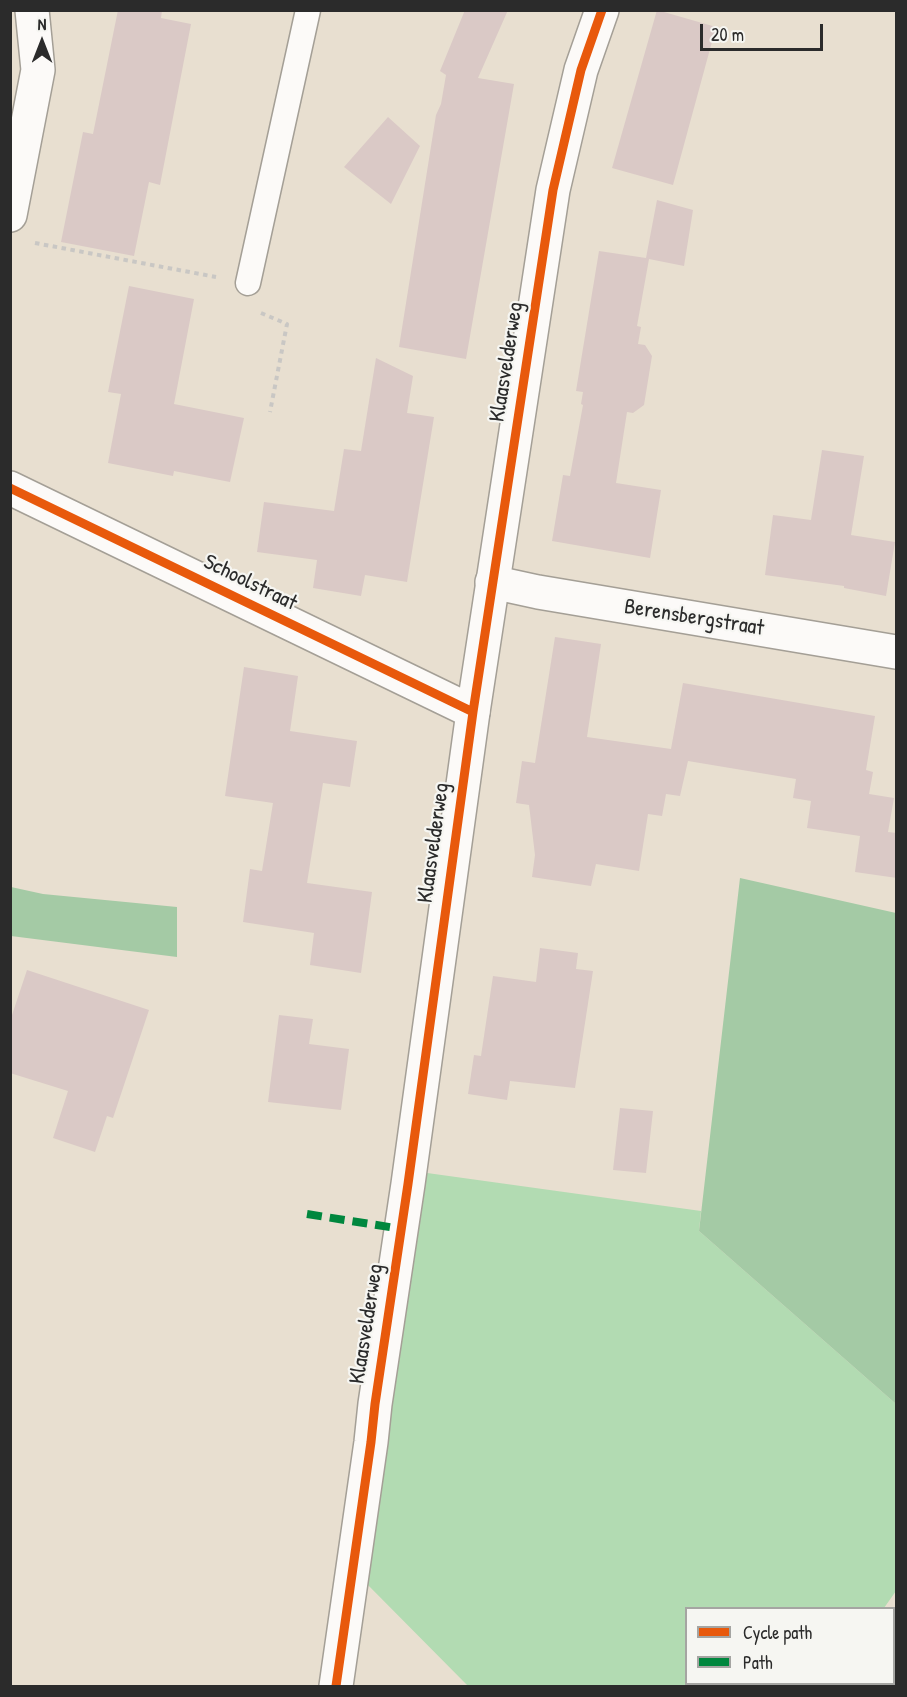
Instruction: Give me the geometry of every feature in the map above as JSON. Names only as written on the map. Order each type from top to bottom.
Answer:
[{"type":"street","points":[[10,215],[38,70],[32,10]]},
{"type":"street","name":"Klaasvelderweg","points":[[336,1686],[473,712],[553,190],[581,70],[602,10]]},
{"type":"street","name":"Schoolstraat","points":[[10,488],[473,712]]},
{"type":"street","name":"Berensbergstraat","points":[[492,582],[537,592],[897,652]]},
{"type":"lane","points":[[248,283],[308,10]]},
{"type":"path","points":[[33,243],[248,283],[245,306],[287,324],[270,412]]},
{"type":"green space","points":[[740,878],[896,913],[896,1404],[699,1231]]},
{"type":"green space","points":[[11,887],[43,894],[177,907],[177,957],[11,936]]},
{"type":"green space","points":[[420,1172],[701,1211],[699,1231],[896,1404],[896,1591],[885,1607],[685,1607],[685,1685],[826,1686],[468,1686],[362,1579]]},
{"type":"building","points":[[118,10],[162,10],[161,18],[191,24],[160,185],[149,182],[134,256],[61,242],[83,132],[93,134]]},
{"type":"building","points":[[465,10],[508,10],[478,78],[514,84],[466,359],[399,347],[436,115],[441,104],[446,75],[440,71]]},
{"type":"building","points":[[657,10],[716,27],[673,185],[612,168]]},
{"type":"building","points":[[388,117],[420,146],[391,204],[344,167]]},
{"type":"building","points":[[657,200],[693,210],[684,266],[649,259],[637,326],[641,327],[638,344],[645,345],[652,356],[644,405],[633,413],[627,412],[616,483],[661,490],[650,558],[552,541],[563,475],[570,476],[583,405],[581,404],[583,392],[576,391],[599,251],[646,258]]},
{"type":"building","points":[[129,286],[194,299],[174,404],[244,418],[230,482],[174,471],[173,476],[108,463],[121,394],[108,392]]},
{"type":"building","points":[[376,358],[413,376],[407,413],[434,417],[407,582],[365,575],[361,596],[313,588],[317,560],[257,552],[264,502],[334,511],[344,449],[361,451]]},
{"type":"building","points":[[822,450],[864,456],[851,535],[895,542],[886,596],[844,588],[844,586],[765,575],[773,515],[811,520]]},
{"type":"building","points":[[555,637],[601,644],[587,737],[671,749],[683,683],[875,716],[866,770],[873,772],[869,794],[894,798],[888,832],[897,833],[897,878],[855,872],[860,836],[807,828],[811,801],[793,798],[796,779],[688,761],[680,796],[666,794],[662,816],[648,814],[639,871],[596,864],[591,886],[532,877],[535,855],[529,805],[516,803],[522,761],[535,763]]},
{"type":"building","points":[[244,667],[298,676],[290,731],[357,741],[350,787],[323,783],[307,883],[372,892],[361,973],[310,965],[314,933],[243,922],[250,869],[262,871],[273,803],[225,796]]},
{"type":"building","points":[[540,948],[578,953],[576,969],[593,971],[575,1088],[510,1081],[507,1100],[468,1094],[474,1055],[481,1056],[493,976],[536,982]]},
{"type":"building","points":[[27,970],[149,1010],[113,1118],[107,1116],[95,1152],[53,1138],[68,1091],[10,1073],[10,1021]]},
{"type":"building","points":[[279,1015],[313,1019],[309,1044],[349,1049],[341,1110],[268,1102]]},
{"type":"building","points":[[620,1108],[653,1111],[646,1173],[613,1170]]},
{"type":"marked path","points":[[307,1214],[402,1229]]},
{"type":"cycle path","points":[[336,1686],[473,712],[553,190],[581,70],[602,10]]},
{"type":"cycle path","points":[[10,488],[473,712]]}]
